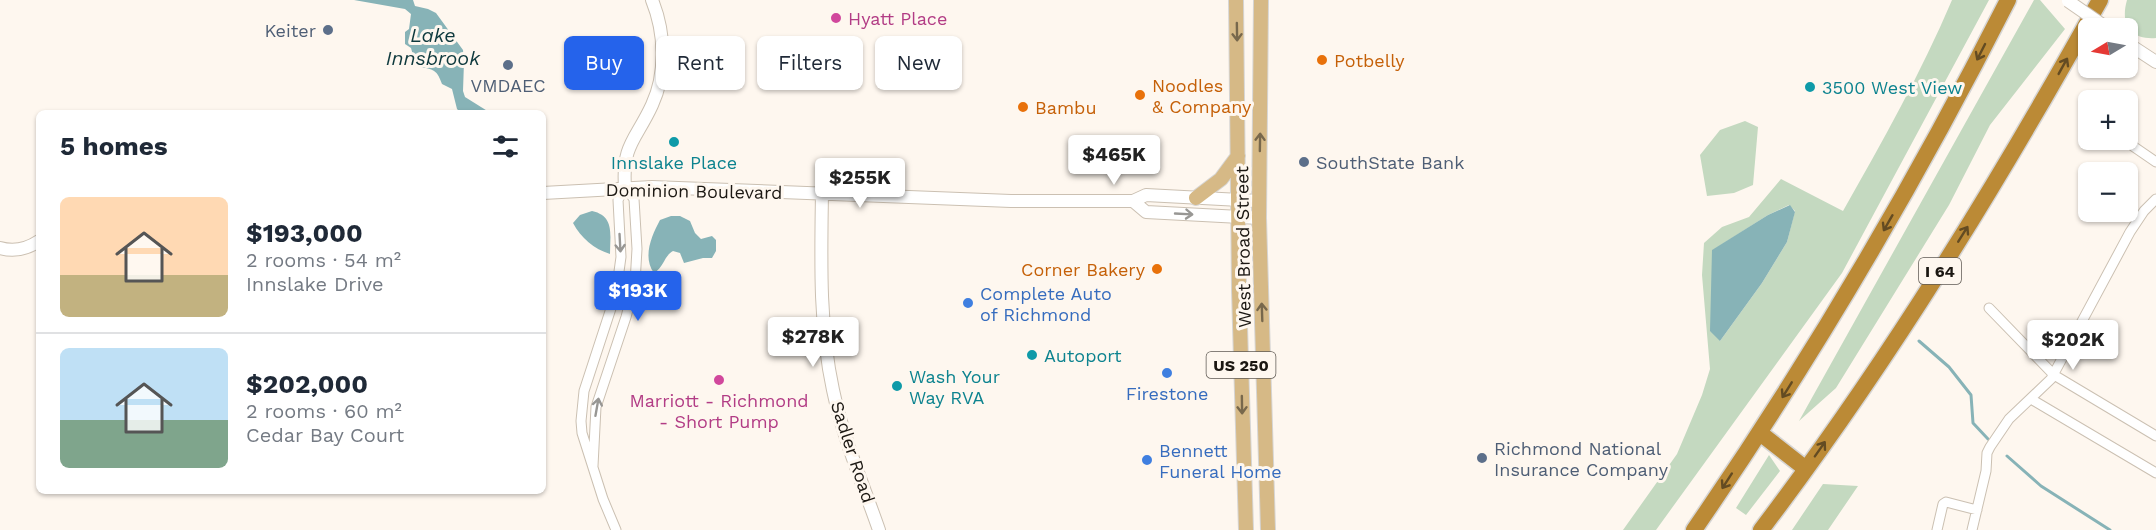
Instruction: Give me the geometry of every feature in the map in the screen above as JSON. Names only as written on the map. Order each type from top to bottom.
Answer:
[{"type":"highway","points":[[1694,530],[1760,433],[1865,263],[1933,144],[2008,0]]},
{"type":"highway","name":"I 64","points":[[1761,530],[1806,469],[1909,318],[2021,140],[2100,0]]},
{"type":"highway","points":[[1760,433],[1806,469]]},
{"type":"main road","name":"West Broad Street","points":[[1236,0],[1238,216],[1246,530]]},
{"type":"main road","name":"West Broad Street","points":[[1261,0],[1259,218],[1268,530]]},
{"type":"main road","points":[[1196,198],[1221,179],[1238,156]]},
{"type":"street","points":[[616,530],[582,433],[582,406],[584,391],[616,293],[621,257],[618,200],[625,187],[626,152],[654,102],[662,72],[662,36],[652,0]]},
{"type":"street","points":[[2068,0],[2093,18]]},
{"type":"street","points":[[2138,50],[2156,62]]},
{"type":"street","points":[[2138,150],[2156,162]]},
{"type":"street","points":[[593,466],[596,407],[635,283],[637,249],[634,199],[625,187]]},
{"type":"street","name":"Dominion Boulevard","points":[[546,192],[625,187],[1011,201],[1133,201],[1146,195],[1259,201]]},
{"type":"street","name":"Sadler Road","points":[[822,193],[821,298],[827,360],[842,427],[879,530]]},
{"type":"street","points":[[1972,530],[1990,447],[2009,419],[2054,375],[2130,232],[2144,211],[2156,199]]},
{"type":"street","name":"Dominion Boulevard","points":[[1133,201],[1146,212],[1259,218]]},
{"type":"street","points":[[0,248],[23,249],[36,242]]},
{"type":"street","points":[[1989,308],[2054,375],[2156,436]]},
{"type":"street","points":[[2031,399],[2153,471],[2156,460]]},
{"type":"street","points":[[1937,530],[1943,504],[1946,502],[1977,510]]},
{"type":"green space","points":[[1952,0],[1989,0],[1842,273],[1656,530],[1623,530],[1677,454],[1702,395],[1710,369],[1702,275],[1704,243],[1722,227],[1749,217],[1781,179],[1843,211],[1901,107]],"holes":[[[1789,205],[1795,211],[1787,242],[1762,283],[1720,341],[1713,250],[1768,215]]]},
{"type":"green space","points":[[2034,0],[2040,0],[2065,29],[1990,125],[1949,205],[1836,388],[1799,421]]},
{"type":"green space","points":[[2127,0],[2156,0],[2156,38],[2138,35],[2138,18],[2125,18]]},
{"type":"green space","points":[[1745,121],[1758,127],[1753,185],[1734,193],[1707,196],[1700,155],[1720,130]]},
{"type":"green space","points":[[1769,455],[1780,471],[1746,515],[1736,508]]},
{"type":"green space","points":[[1823,484],[1858,486],[1828,530],[1792,530]]},
{"type":"water","name":"Lake Innsbrook","points":[[354,0],[413,0],[415,6],[436,13],[463,50],[465,97],[486,110],[458,110],[452,89],[442,84],[433,70],[416,66],[411,48],[405,44],[405,32],[409,29],[411,14],[405,9]]},
{"type":"water","points":[[1790,205],[1795,212],[1787,242],[1762,283],[1720,341],[1710,331],[1712,250],[1768,215]]},
{"type":"water","points":[[592,211],[605,217],[608,222],[610,254],[588,242],[573,223],[580,215]]},
{"type":"water","points":[[680,216],[690,221],[695,233],[701,239],[712,236],[716,240],[716,251],[712,258],[684,263],[680,253],[673,251],[654,273],[649,260],[651,239],[660,220]]},
{"type":"waterway","points":[[1919,341],[1949,367],[1971,395],[1973,423],[1988,439]]},
{"type":"waterway","points":[[2007,456],[2041,486],[2110,530]]},
{"type":"place","name":"Hyatt Place","points":[[836,18]]},
{"type":"place","name":"Keiter","points":[[328,30]]},
{"type":"place","name":"Potbelly","points":[[1322,60]]},
{"type":"place","name":"VMDAEC","points":[[508,65]]},
{"type":"place","name":"3500 West View","points":[[1810,87]]},
{"type":"place","name":"Noodles & Company","points":[[1140,95]]},
{"type":"place","name":"Bambu","points":[[1023,107]]},
{"type":"place","name":"Innslake Place","points":[[674,142]]},
{"type":"place","name":"SouthState Bank","points":[[1304,162]]},
{"type":"place","name":"Corner Bakery","points":[[1157,269]]},
{"type":"place","name":"Complete Auto of Richmond","points":[[968,303]]},
{"type":"place","name":"Autoport","points":[[1032,355]]},
{"type":"place","name":"Firestone","points":[[1167,373]]},
{"type":"place","name":"Marriott - Richmond - Short Pump","points":[[719,380]]},
{"type":"place","name":"Wash Your Way RVA","points":[[897,386]]},
{"type":"place","name":"Richmond National Insurance Company","points":[[1482,458]]},
{"type":"place","name":"Bennett Funeral Home","points":[[1147,460]]}]
